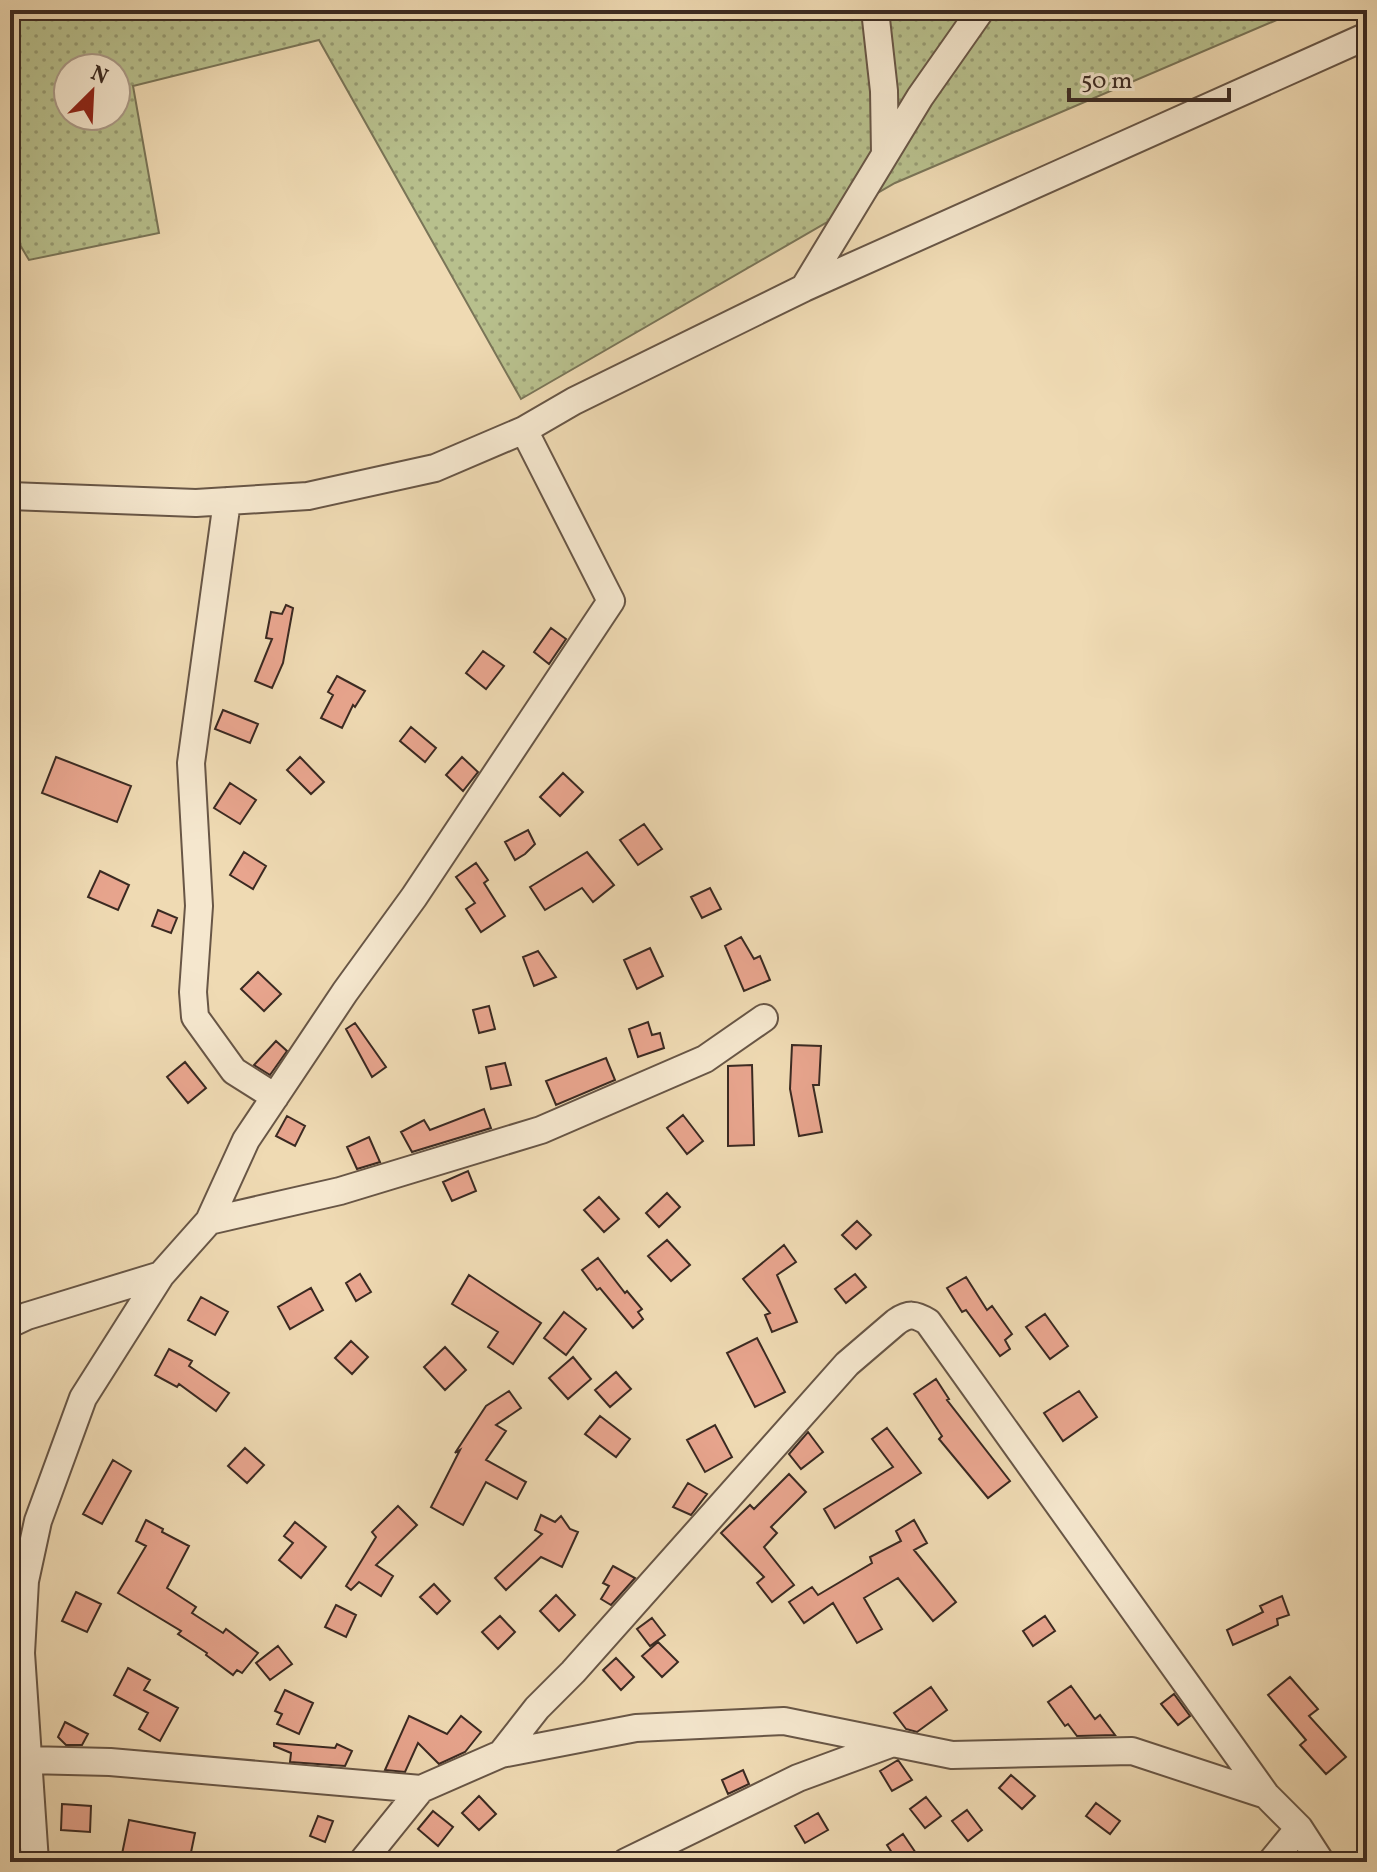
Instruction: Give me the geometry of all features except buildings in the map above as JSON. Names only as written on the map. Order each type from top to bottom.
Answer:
[{"type":"street","points":[[875,10],[884,91],[885,154]]},
{"type":"street","points":[[804,288],[949,52],[981,10]]},
{"type":"street","points":[[10,496],[196,503],[308,496],[435,468],[524,430],[574,401],[804,288],[1367,36]]},
{"type":"street","points":[[35,1862],[19,1763],[25,1581],[38,1521],[83,1398],[161,1275],[209,1221],[246,1140],[369,957],[414,897],[611,601],[524,430]]},
{"type":"street","points":[[227,501],[191,763],[199,906],[193,992],[195,1017],[234,1071],[275,1097]]},
{"type":"street","points":[[209,1221],[340,1191],[541,1130],[705,1059],[764,1018]]},
{"type":"street","points":[[10,1324],[161,1275]]},
{"type":"street","points":[[501,1754],[537,1708],[573,1672],[847,1364],[896,1322],[905,1316],[916,1315],[928,1322],[1266,1795],[1299,1828],[1321,1862]]},
{"type":"street","points":[[362,1862],[421,1789],[501,1754],[636,1728],[784,1721],[952,1755],[1132,1751],[1266,1795]]},
{"type":"street","points":[[626,1862],[798,1778],[894,1742]]},
{"type":"street","points":[[19,1763],[110,1762],[421,1789]]},
{"type":"street","points":[[1271,1862],[1299,1828]]},
{"type":"green space","points":[[10,10],[1300,10],[895,183],[521,399],[319,40],[133,86],[159,233],[29,260],[10,228]]}]
